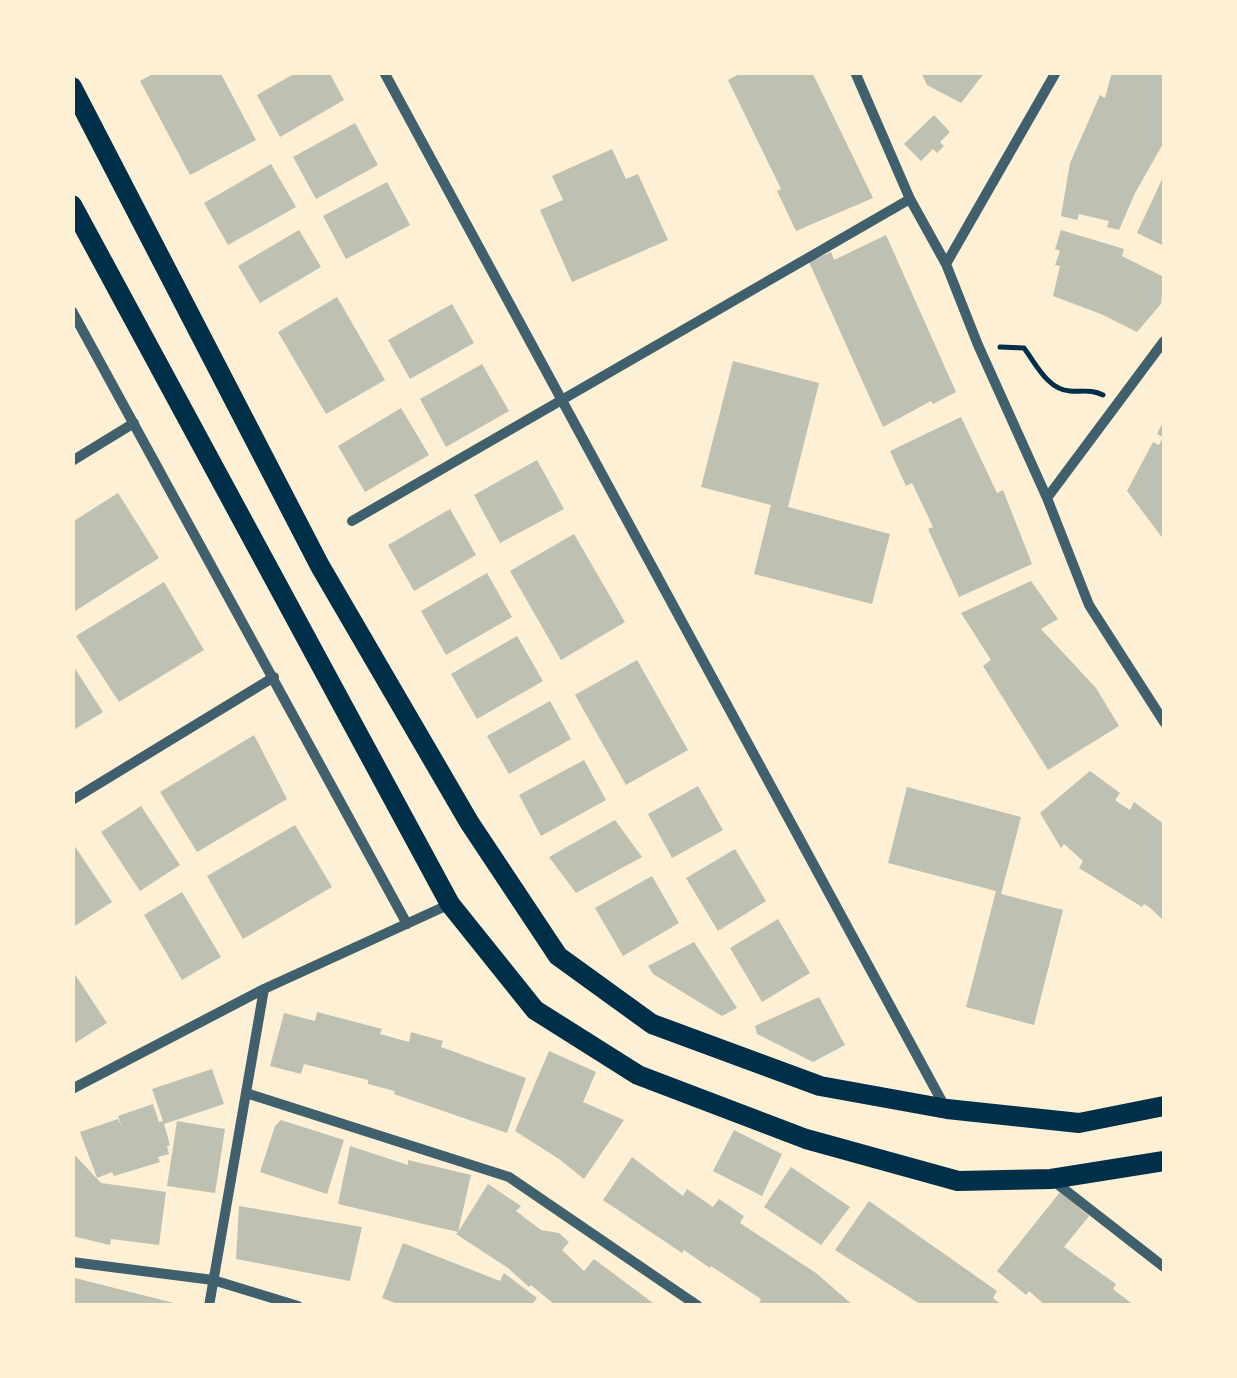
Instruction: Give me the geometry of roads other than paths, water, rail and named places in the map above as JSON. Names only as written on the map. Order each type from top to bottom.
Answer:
[{"type":"main road","points":[[72,87],[320,566],[469,822],[558,956],[652,1024],[820,1086],[946,1110],[1078,1123],[1164,1106]]},
{"type":"main road","points":[[72,205],[450,904],[535,1010],[638,1075],[806,1139],[958,1180],[1051,1180],[1164,1161]]},
{"type":"street","points":[[384,72],[946,1110]]},
{"type":"street","points":[[855,72],[910,200],[946,264],[978,346],[1048,498],[1089,606],[1164,722]]},
{"type":"street","points":[[946,264],[1056,72]]},
{"type":"street","points":[[352,521],[910,200]]},
{"type":"street","points":[[72,312],[407,924]]},
{"type":"street","points":[[1048,498],[1164,341]]},
{"type":"street","points":[[72,461],[134,424]]},
{"type":"street","points":[[72,800],[274,677]]},
{"type":"street","points":[[72,1089],[264,989],[450,904]]},
{"type":"street","points":[[208,1306],[264,989]]},
{"type":"street","points":[[246,1093],[509,1177],[698,1306]]},
{"type":"street","points":[[1051,1180],[1164,1267]]},
{"type":"street","points":[[72,1262],[214,1280],[298,1306]]}]
